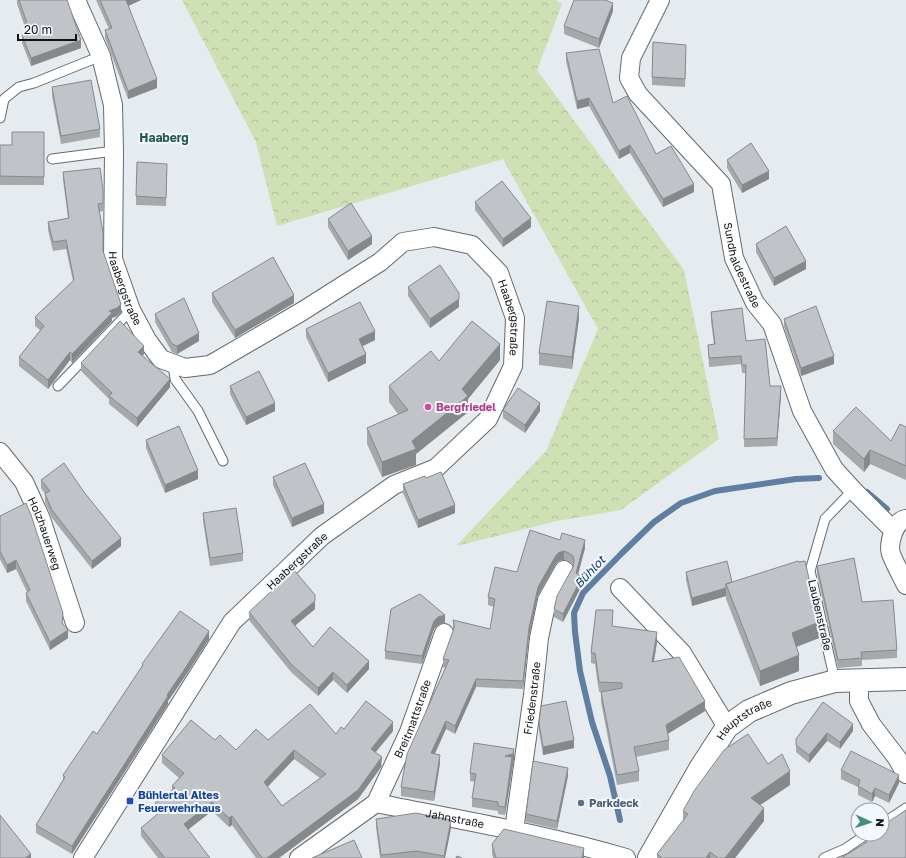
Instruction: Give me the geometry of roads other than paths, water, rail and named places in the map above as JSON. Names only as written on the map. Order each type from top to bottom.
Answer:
[{"type":"main road","name":"Hauptstraße","points":[[649,858],[700,767],[727,727],[749,711],[769,701],[791,693],[835,681],[906,679]]},
{"type":"street","name":"Haabergstraße","points":[[76,0],[101,56],[113,105],[113,260],[131,310],[147,340],[161,359],[185,368],[210,365],[301,312],[380,262],[403,242],[434,237],[472,244],[499,273],[515,318],[513,366],[488,419],[436,468],[394,485],[322,536],[232,622],[83,858]]},
{"type":"street","name":"Sundhaldestraße","points":[[660,0],[632,58],[628,78],[638,94],[721,184],[734,258],[755,303],[772,324],[802,411],[834,468],[853,490],[900,525]]},
{"type":"street","name":"Holzhauerweg","points":[[0,452],[24,482],[41,519],[75,623]]},
{"type":"street","points":[[900,525],[891,552],[906,585]]},
{"type":"street","name":"Friedenstraße","points":[[514,830],[533,695],[538,638],[547,600],[564,570]]},
{"type":"street","points":[[620,588],[682,653],[727,727]]},
{"type":"street","name":"Breitmattstraße","points":[[376,803],[409,732],[444,633]]},
{"type":"street","points":[[859,680],[859,701],[871,724],[897,758],[906,774]]},
{"type":"street","points":[[299,858],[376,803]]},
{"type":"street","name":"Jahnstraße","points":[[376,803],[514,830],[585,846],[626,858]]},
{"type":"lane","points":[[0,118],[4,99],[19,86],[34,83],[101,56]]},
{"type":"lane","points":[[52,159],[114,151]]},
{"type":"lane","points":[[58,386],[131,310]]},
{"type":"lane","points":[[173,363],[175,379],[198,411],[223,461]]},
{"type":"lane","name":"Laubenstraße","points":[[835,681],[810,571],[825,519],[853,490]]},
{"type":"lane","points":[[890,819],[906,808]]},
{"type":"lane","points":[[824,858],[846,849],[856,842]]},
{"type":"waterway","name":"Bühlot","points":[[620,820],[610,776],[592,722],[580,671],[574,613],[583,593],[654,522],[681,503],[715,491],[796,479],[819,478]]},
{"type":"waterway","name":"Bühlot","points":[[867,492],[887,509]]},
{"type":"place","name":"Bergfriedel","points":[[428,407]]},
{"type":"place","name":"Bühlertal Altes Feuerwehrhaus","points":[[130,801]]},
{"type":"place","name":"Parkdeck","points":[[581,803]]},
{"type":"district","name":"Haaberg","points":[[164,138]]}]
